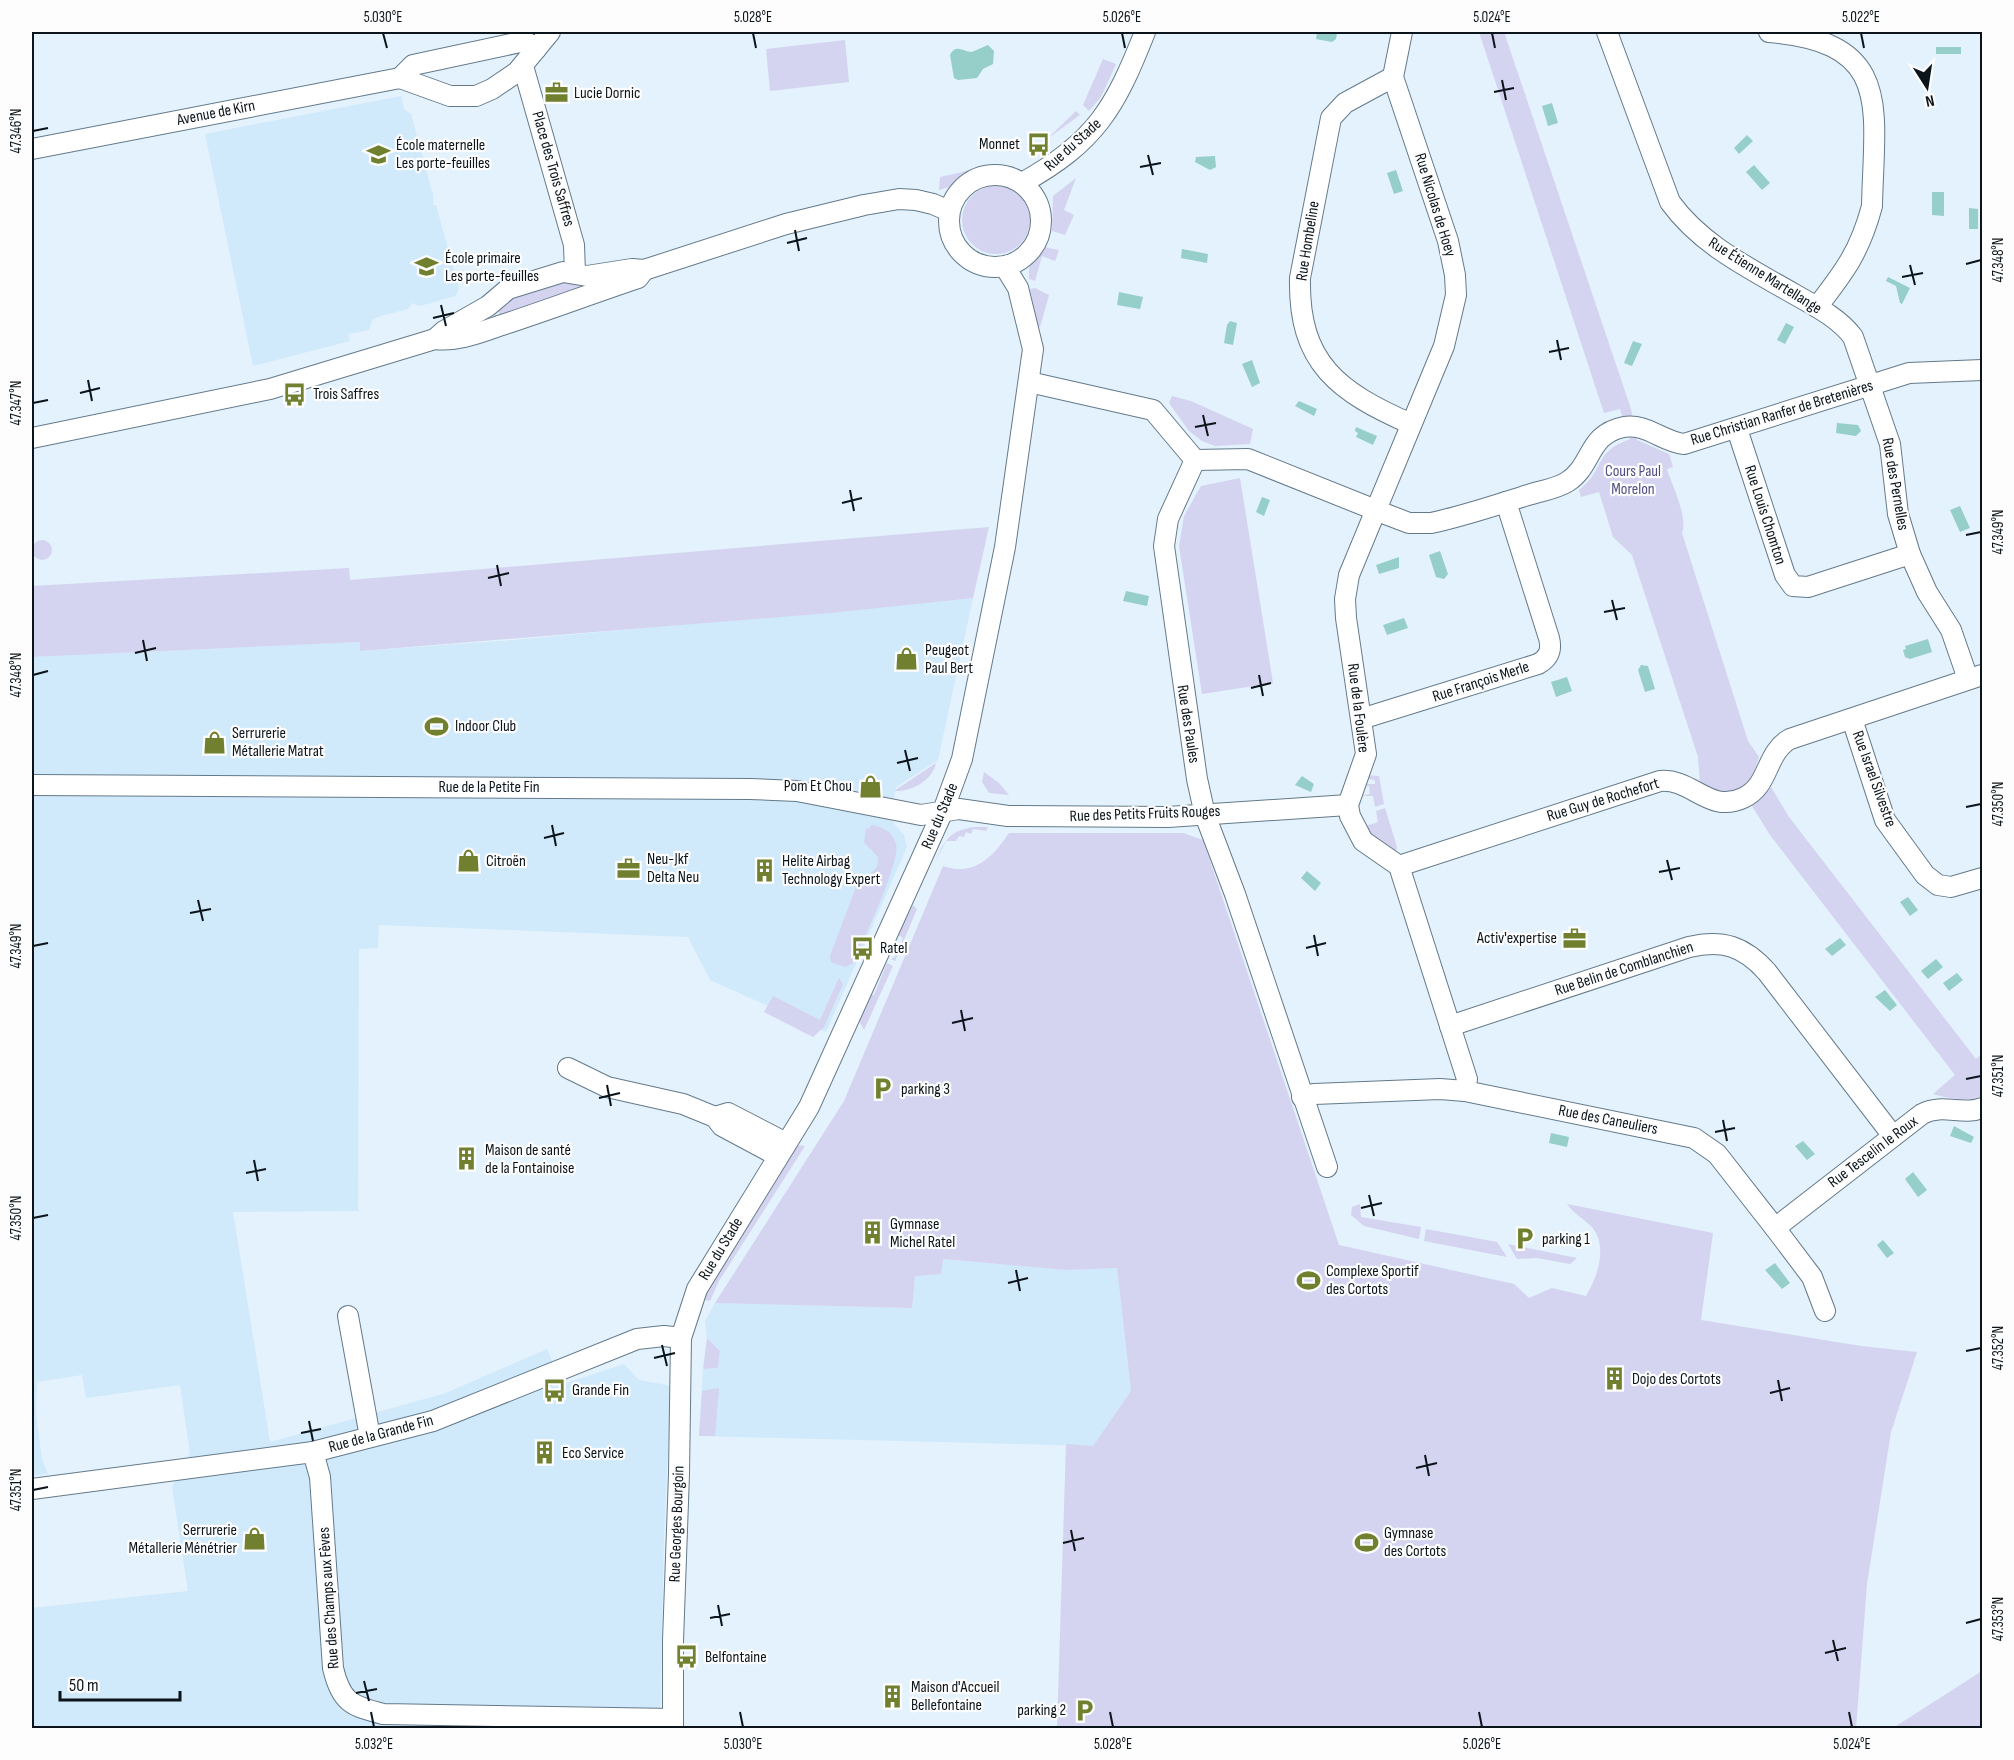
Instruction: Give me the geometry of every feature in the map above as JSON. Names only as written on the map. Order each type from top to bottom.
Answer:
[{"type":"street","points":[[536,49],[525,41],[423,62],[413,65],[400,78],[443,94],[463,98],[492,89],[523,66],[550,32]]},
{"type":"street","name":"Rue du Stade","points":[[1022,183],[1045,171],[1100,123],[1115,102],[1146,32]]},
{"type":"street","name":"Rue Nicolas de Hoey","points":[[1374,510],[1444,346],[1453,318],[1456,285],[1448,241],[1394,77],[1402,32]]},
{"type":"street","name":"Rue Étienne Martellange","points":[[1607,32],[1670,202],[1683,219],[1724,253],[1817,307],[1845,327],[1853,337],[1870,385]]},
{"type":"street","points":[[1769,32],[1813,37],[1844,52],[1853,60],[1866,79],[1874,107],[1870,213],[1850,264],[1817,307]]},
{"type":"street","name":"Place des Trois Saffres","points":[[523,66],[587,296]]},
{"type":"street","name":"Rue Hombeline","points":[[1394,77],[1345,103],[1331,118],[1300,278],[1300,293],[1307,332],[1314,349],[1333,378],[1357,399],[1411,424]]},
{"type":"street","name":"Avenue de Kirn","points":[[32,149],[400,78]]},
{"type":"street","points":[[993,175],[1008,177],[1022,183],[1032,193],[1039,206],[1041,220],[1039,234],[1026,255],[1005,267],[989,267],[974,263],[952,242],[948,226],[949,211],[955,197],[965,185],[978,178],[993,175]]},
{"type":"street","points":[[435,339],[444,331],[490,304],[508,289],[563,272],[580,274],[632,268],[644,270],[786,224],[899,199],[933,204],[949,211]]},
{"type":"street","name":"Rue du Stade","points":[[683,1329],[697,1290],[809,1107],[943,811],[962,759],[1005,547],[1033,349],[1018,288],[1005,267]]},
{"type":"street","points":[[32,438],[270,389],[435,339],[447,340],[501,325],[638,278],[644,270]]},
{"type":"street","points":[[490,304],[493,316],[501,325]]},
{"type":"street","name":"Rue Christian Ranfer de Bretenières","points":[[1195,460],[1248,459],[1285,471],[1409,523],[1431,523],[1569,481],[1581,467],[1595,442],[1621,427],[1640,428],[1684,444],[1870,385],[1925,371],[1983,370]]},
{"type":"street","points":[[1029,382],[1153,410],[1195,460]]},
{"type":"street","name":"Rue des Pernelles","points":[[1870,385],[1890,444],[1898,514],[1910,554],[1928,592],[1975,677]]},
{"type":"street","name":"Rue Louis Chomton","points":[[1737,429],[1785,575],[1793,586],[1808,587],[1910,554]]},
{"type":"street","name":"Rue des Paules","points":[[1195,460],[1168,519],[1164,546],[1197,779],[1205,815],[1235,894],[1327,1167]]},
{"type":"street","name":"Rue François Merle","points":[[1361,719],[1538,664],[1547,657],[1550,652],[1549,638],[1506,502]]},
{"type":"street","name":"Rue de la Foulère","points":[[1347,805],[1366,754],[1345,599],[1349,576],[1374,510]]},
{"type":"street","name":"Rue Guy de Rochefort","points":[[1399,866],[1660,781],[1684,785],[1714,802],[1740,800],[1759,786],[1772,756],[1785,742],[1975,677]]},
{"type":"street","name":"Rue Israel Silvestre","points":[[1851,718],[1888,826],[1925,875],[1938,885],[1951,887],[1983,878]]},
{"type":"street","name":"Rue de la Petite Fin","points":[[32,785],[750,789],[797,791],[921,815],[943,811]]},
{"type":"street","points":[[1347,805],[1353,824],[1363,840],[1399,866],[1467,1079],[1465,1091]]},
{"type":"street","name":"Rue des Petits Fruits Rouges","points":[[943,811],[959,809],[994,815],[1041,817],[1205,815],[1347,805]]},
{"type":"street","name":"Rue Belin de Comblanchien","points":[[1450,1026],[1689,947],[1726,944],[1747,953],[1767,972],[1893,1136]]},
{"type":"street","points":[[568,1068],[607,1086],[683,1104],[715,1117],[722,1126],[782,1150]]},
{"type":"street","name":"Rue des Caneuliers","points":[[1302,1097],[1314,1094],[1440,1089],[1465,1091],[1701,1141],[1717,1154],[1812,1276],[1825,1311]]},
{"type":"street","name":"Rue Tescelin le Roux","points":[[1775,1228],[1922,1114],[1935,1108],[1973,1111],[1983,1108]]},
{"type":"street","points":[[348,1316],[370,1437]]},
{"type":"street","name":"Rue de la Grande Fin","points":[[32,1489],[313,1452],[433,1421],[638,1339],[664,1336],[683,1329]]},
{"type":"street","name":"Rue Georges Bourgoin","points":[[673,1724],[683,1329]]},
{"type":"street","name":"Rue des Champs aux Fèves","points":[[313,1452],[320,1477],[333,1668],[339,1689],[355,1707],[383,1714],[673,1724]]},
{"type":"shaded area","points":[[1317,32],[1337,33],[1336,39],[1332,42],[1316,39]]},
{"type":"shaded area","points":[[988,45],[994,51],[993,64],[983,69],[977,78],[958,80],[954,78],[950,55],[952,51],[957,49],[972,52]]},
{"type":"shaded area","points":[[1936,47],[1961,47],[1961,54],[1936,54]]},
{"type":"shaded area","points":[[401,96],[404,109],[411,114],[433,195],[433,205],[436,205],[459,289],[455,296],[420,306],[412,303],[408,309],[380,316],[372,320],[369,330],[348,334],[350,341],[253,366],[205,134]]},
{"type":"shaded area","points":[[1552,103],[1558,123],[1548,126],[1542,106]]},
{"type":"shaded area","points":[[1747,135],[1753,141],[1739,154],[1734,148]]},
{"type":"shaded area","points":[[1215,156],[1216,167],[1210,170],[1195,162],[1196,157]]},
{"type":"shaded area","points":[[1754,165],[1770,183],[1762,190],[1746,172]]},
{"type":"shaded area","points":[[1396,170],[1403,191],[1394,194],[1387,173]]},
{"type":"shaded area","points":[[1932,192],[1944,192],[1944,216],[1932,215]]},
{"type":"shaded area","points":[[1969,208],[1978,209],[1978,229],[1969,229]]},
{"type":"shaded area","points":[[1182,249],[1208,254],[1207,263],[1181,258]]},
{"type":"shaded area","points":[[1888,277],[1910,288],[1902,304],[1896,286],[1886,281]]},
{"type":"shaded area","points":[[1119,292],[1143,297],[1140,309],[1117,305]]},
{"type":"shaded area","points":[[1230,321],[1237,323],[1233,345],[1224,343],[1227,325]]},
{"type":"shaded area","points":[[1786,323],[1794,327],[1785,344],[1777,340]]},
{"type":"shaded area","points":[[1633,341],[1642,344],[1632,366],[1624,363]]},
{"type":"shaded area","points":[[1252,360],[1260,383],[1252,387],[1242,364]]},
{"type":"shaded area","points":[[1299,401],[1317,409],[1314,416],[1295,406]]},
{"type":"shaded area","points":[[1837,423],[1858,425],[1861,431],[1856,436],[1836,433]]},
{"type":"shaded area","points":[[1356,427],[1377,436],[1373,445],[1356,437],[1358,433],[1355,431]]},
{"type":"shaded area","points":[[1262,497],[1270,500],[1264,516],[1256,512]]},
{"type":"shaded area","points":[[1960,506],[1970,528],[1960,532],[1950,510]]},
{"type":"shaded area","points":[[1440,551],[1448,574],[1444,579],[1436,577],[1429,555]]},
{"type":"shaded area","points":[[1399,557],[1399,568],[1379,574],[1376,565]]},
{"type":"shaded area","points":[[1126,591],[1149,596],[1147,606],[1123,601]]},
{"type":"shaded area","points":[[973,598],[938,760],[896,787],[890,819],[904,835],[907,847],[826,1032],[710,980],[688,937],[379,925],[378,948],[359,949],[358,1211],[233,1212],[270,1442],[446,1393],[547,1349],[563,1384],[624,1364],[639,1380],[671,1386],[664,1534],[660,1728],[32,1728],[32,1608],[188,1591],[172,1487],[190,1453],[180,1385],[86,1398],[82,1375],[37,1382],[36,1415],[42,1459],[48,1474],[32,1476],[32,657],[360,642],[360,651],[513,640]]},
{"type":"shaded area","points":[[1404,618],[1408,628],[1387,635],[1383,625]]},
{"type":"shaded area","points":[[1928,639],[1932,652],[1910,659],[1905,657],[1903,650],[1906,649],[1905,646]]},
{"type":"shaded area","points":[[1641,665],[1648,666],[1655,689],[1645,692],[1638,670]]},
{"type":"shaded area","points":[[1567,677],[1572,691],[1556,697],[1551,682]]},
{"type":"shaded area","points":[[1302,776],[1314,784],[1311,792],[1295,785]]},
{"type":"shaded area","points":[[1307,871],[1321,883],[1315,891],[1301,878]]},
{"type":"shaded area","points":[[1908,897],[1918,910],[1910,916],[1900,902]]},
{"type":"shaded area","points":[[1840,938],[1846,945],[1832,956],[1825,949]]},
{"type":"shaded area","points":[[1936,959],[1943,967],[1928,979],[1921,971]]},
{"type":"shaded area","points":[[1957,973],[1963,980],[1949,991],[1943,983]]},
{"type":"shaded area","points":[[1885,990],[1897,1005],[1890,1011],[1875,997]]},
{"type":"shaded area","points":[[1954,1126],[1974,1137],[1971,1143],[1950,1136]]},
{"type":"shaded area","points":[[1551,1133],[1569,1137],[1567,1147],[1549,1143]]},
{"type":"shaded area","points":[[1803,1141],[1815,1154],[1807,1160],[1795,1146]]},
{"type":"shaded area","points":[[1913,1172],[1927,1190],[1918,1197],[1905,1179]]},
{"type":"shaded area","points":[[1883,1240],[1894,1253],[1887,1258],[1877,1245]]},
{"type":"shaded area","points":[[943,1259],[1067,1270],[1117,1268],[1131,1391],[1093,1446],[699,1436],[703,1369],[718,1368],[720,1351],[707,1338],[705,1321],[715,1303],[911,1308],[915,1276]]},
{"type":"shaded area","points":[[1775,1263],[1790,1283],[1782,1289],[1765,1270]]},
{"type":"green space","name":"Cours Paul Morelon","points":[[1479,32],[1504,32],[1631,409],[1637,440],[1669,454],[1673,467],[1667,469],[1683,518],[1682,533],[1748,741],[1759,757],[1754,774],[1767,792],[1771,787],[1789,817],[1976,1059],[1982,1054],[1982,1095],[1978,1097],[1959,1099],[1933,1094],[1955,1075],[1770,835],[1752,806],[1763,797],[1750,780],[1743,787],[1725,793],[1700,783],[1698,757],[1632,555],[1613,537],[1599,492],[1581,497],[1579,490],[1593,475],[1604,456],[1618,444],[1630,439],[1620,409],[1604,413]]},
{"type":"green space","points":[[845,40],[849,82],[770,91],[766,49]]},
{"type":"green space","points":[[1103,59],[1116,64],[1101,97],[1089,111],[1083,105]]},
{"type":"green space","points":[[1076,111],[1080,115],[1047,139]]},
{"type":"green space","points":[[971,170],[972,172],[949,187],[939,190],[940,177]]},
{"type":"green space","points":[[1076,178],[1064,210],[1074,215],[1065,235],[1052,231],[1053,196]]},
{"type":"green space","points":[[996,186],[1009,189],[1020,196],[1027,207],[1030,220],[1027,233],[1020,244],[1009,251],[996,254],[983,251],[972,244],[965,233],[962,220],[965,207],[972,196],[983,189]]},
{"type":"green space","points":[[1044,247],[1059,250],[1055,261],[1042,256],[1035,281],[1029,279],[1029,268]]},
{"type":"green space","points":[[577,280],[580,292],[504,319],[499,315],[499,301],[555,283]]},
{"type":"green space","points":[[1035,288],[1049,295],[1040,327],[1037,325],[1030,289]]},
{"type":"green space","points":[[1172,396],[1191,401],[1253,429],[1250,444],[1215,446],[1202,441],[1189,431],[1169,403]]},
{"type":"green space","points":[[1240,478],[1273,683],[1202,694],[1179,546],[1184,516],[1201,486]]},
{"type":"green space","points":[[989,527],[973,598],[830,613],[360,651],[360,642],[32,657],[32,586],[349,568],[350,580]]},
{"type":"green space","points":[[42,540],[49,543],[52,550],[49,557],[42,560],[35,557],[32,550],[35,543]]},
{"type":"green space","points":[[936,763],[930,775],[920,784],[907,790],[894,791]]},
{"type":"green space","points":[[984,772],[999,783],[1009,795],[989,793],[982,782]]},
{"type":"green space","points":[[1364,775],[1379,776],[1384,804],[1375,807],[1373,796],[1358,796],[1370,794],[1369,786],[1361,784],[1375,784],[1375,780],[1363,778]]},
{"type":"green space","points":[[1385,808],[1397,847],[1396,852],[1377,843],[1363,827],[1378,822],[1376,811]]},
{"type":"green space","points":[[871,825],[883,828],[889,833],[896,844],[896,853],[880,902],[853,963],[845,967],[831,962],[830,956],[858,882],[863,881],[877,867],[878,857],[864,842],[866,828],[869,829]]},
{"type":"green space","points":[[988,827],[986,831],[973,829],[971,834],[966,832],[964,837],[959,836],[956,841],[946,841],[960,830]]},
{"type":"green space","name":"Complexe Sportif des Cortots","points":[[1009,833],[1183,833],[1203,840],[1339,1245],[1514,1284],[1529,1298],[1552,1288],[1586,1296],[1600,1261],[1600,1243],[1592,1227],[1567,1204],[1713,1233],[1701,1320],[1861,1346],[1917,1352],[1891,1432],[1867,1584],[1856,1728],[1057,1728],[1066,1444],[1093,1446],[1131,1391],[1117,1268],[1067,1270],[943,1259],[941,1274],[915,1276],[912,1308],[715,1303],[844,1101],[943,866],[964,869],[982,863]]},
{"type":"green space","points":[[913,905],[917,909],[895,961],[891,959],[895,957],[903,938],[898,935]]},
{"type":"green space","points":[[887,963],[893,966],[864,1030],[859,1021],[870,994],[874,995]]},
{"type":"green space","points":[[839,978],[843,984],[824,1027],[813,1037],[764,1012],[773,996],[820,1020]]},
{"type":"green space","points":[[795,1145],[805,1146],[719,1281],[710,1301],[703,1299],[712,1276]]},
{"type":"green space","points":[[1360,1204],[1361,1217],[1421,1227],[1419,1239],[1364,1226],[1351,1215],[1352,1207]]},
{"type":"green space","points":[[1426,1229],[1497,1242],[1507,1257],[1424,1241]]},
{"type":"green space","points":[[1508,1244],[1577,1258],[1570,1264],[1537,1258],[1517,1259]]},
{"type":"green space","points":[[707,1338],[720,1351],[718,1368],[703,1369]]},
{"type":"green space","points":[[719,1388],[715,1436],[699,1436],[702,1391]]},
{"type":"green space","points":[[1982,1671],[1982,1728],[1893,1728]]},
{"type":"place","name":"Lucie Dornic","points":[[556,93]]},
{"type":"place","name":"Monnet","points":[[1038,144]]},
{"type":"place","name":"École maternelle Les porte-feuilles","points":[[378,154]]},
{"type":"place","name":"École primaire Les porte-feuilles","points":[[427,267]]},
{"type":"place","name":"Trois Saffres","points":[[295,394]]},
{"type":"place","name":"Peugeot Paul Bert","points":[[907,659]]},
{"type":"place","name":"Indoor Club","points":[[437,726]]},
{"type":"place","name":"Serrurerie Métallerie Matrat","points":[[214,742]]},
{"type":"place","name":"Pom Et Chou","points":[[870,786]]},
{"type":"place","name":"Citroën","points":[[468,861]]},
{"type":"place","name":"Neu-Jkf Delta Neu","points":[[629,868]]},
{"type":"place","name":"Helite Airbag Technology Expert","points":[[764,870]]},
{"type":"place","name":"Activ'expertise","points":[[1575,938]]},
{"type":"place","name":"Ratel","points":[[862,948]]},
{"type":"place","name":"parking 3","points":[[883,1089]]},
{"type":"place","name":"Maison de santé de la Fontainoise","points":[[467,1159]]},
{"type":"place","name":"Gymnase Michel Ratel","points":[[872,1233]]},
{"type":"place","name":"parking 1","points":[[1524,1239]]},
{"type":"place","name":"Complexe Sportif des Cortots","points":[[1308,1280]]},
{"type":"place","name":"Dojo des Cortots","points":[[1614,1379]]},
{"type":"place","name":"Grande Fin","points":[[554,1390]]},
{"type":"place","name":"Eco Service","points":[[544,1453]]},
{"type":"place","name":"Serrurerie Métallerie Ménétrier","points":[[255,1539]]},
{"type":"place","name":"Gymnase des Cortots","points":[[1366,1542]]},
{"type":"place","name":"Belfontaine","points":[[687,1657]]},
{"type":"place","name":"Maison d'Accueil Bellefontaine","points":[[893,1696]]},
{"type":"place","name":"parking 2","points":[[1084,1710]]}]
